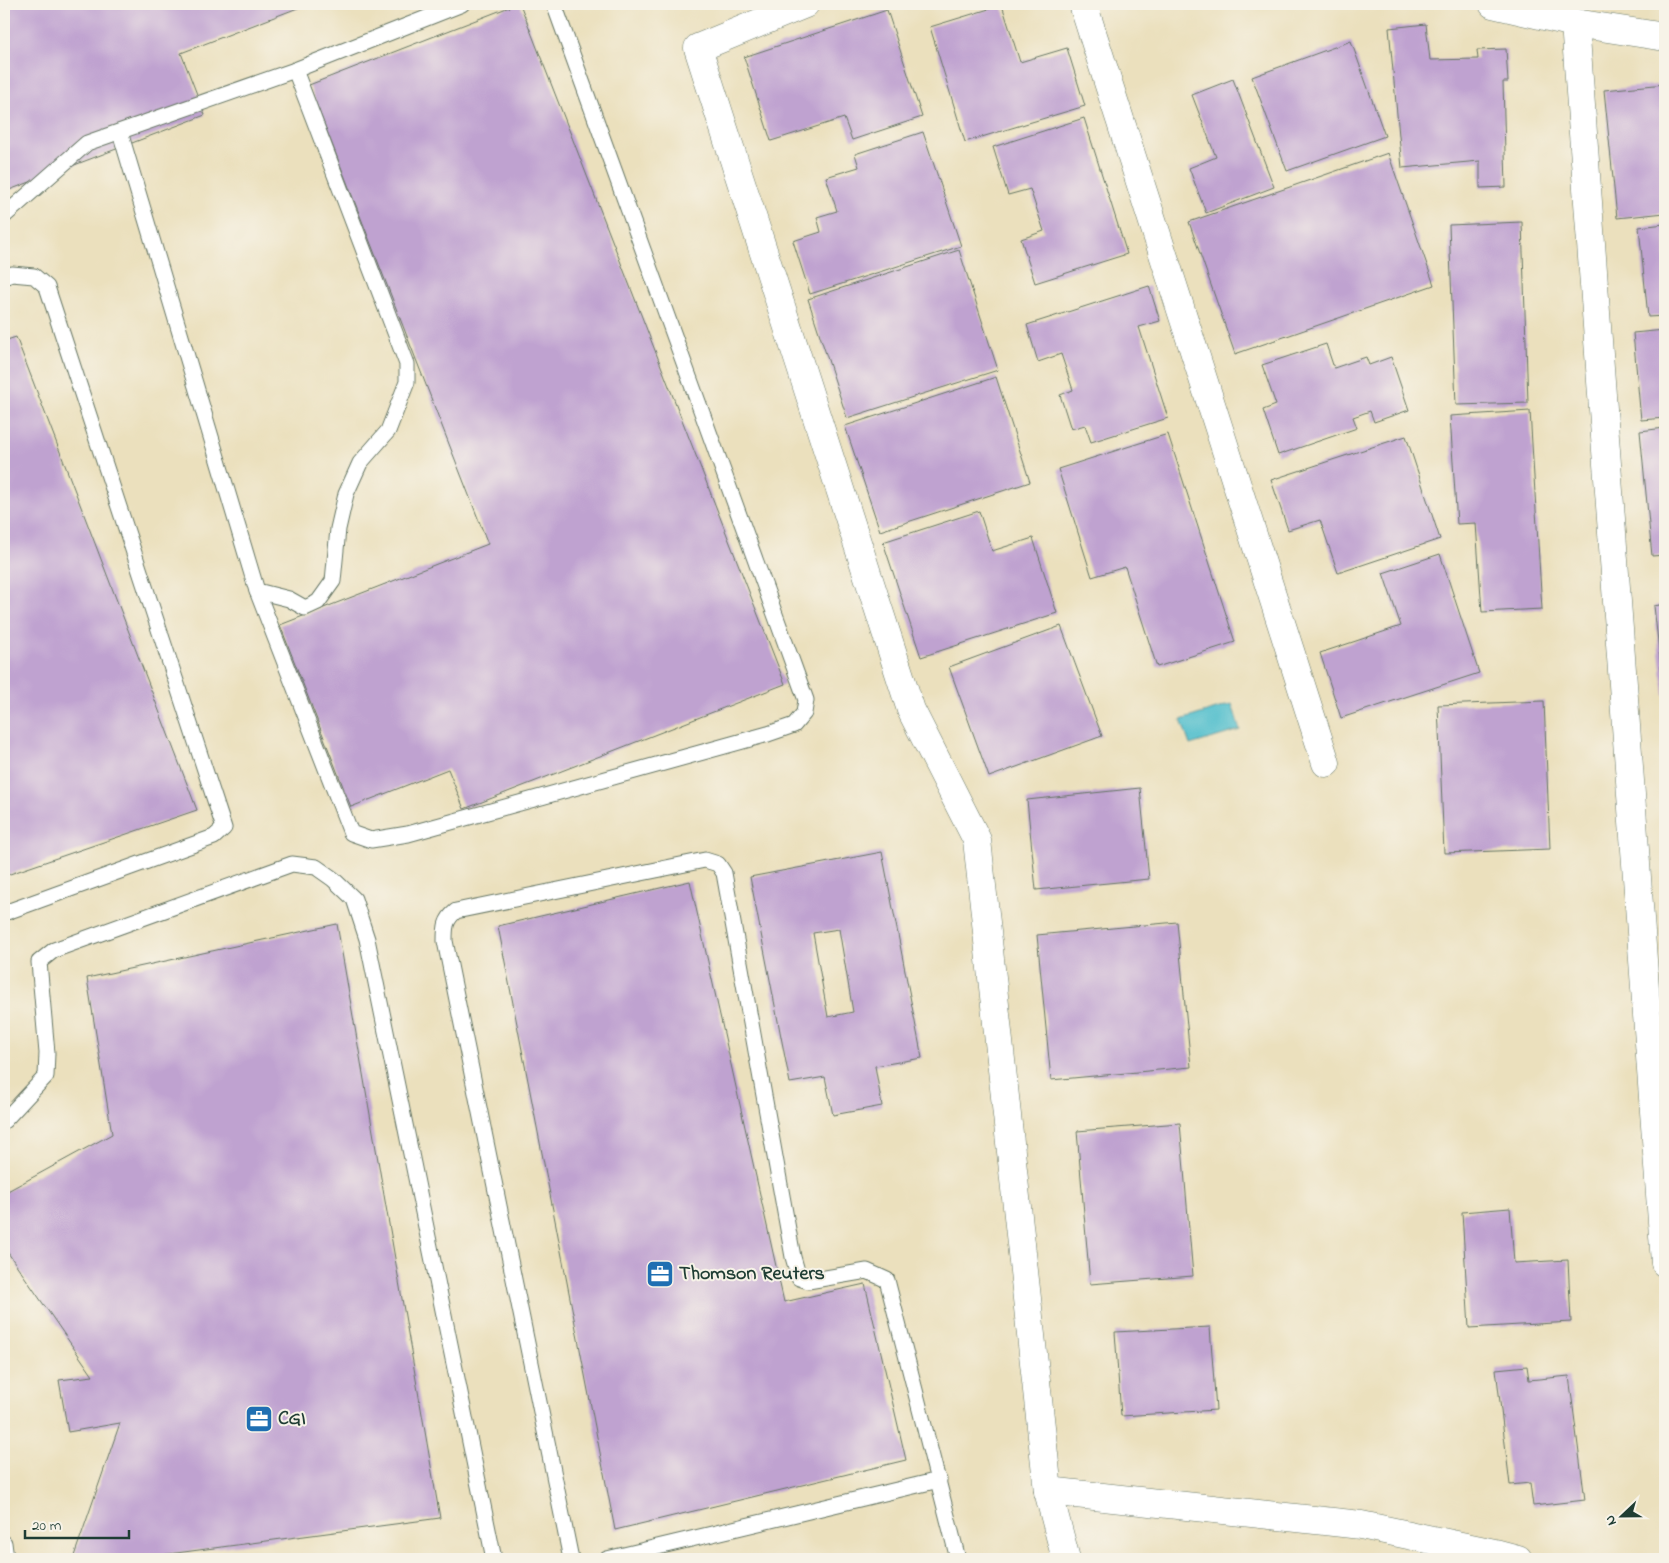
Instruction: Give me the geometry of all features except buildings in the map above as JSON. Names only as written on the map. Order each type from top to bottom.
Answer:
[{"type":"street","points":[[805,4],[698,48],[911,710],[977,840],[1048,1492],[1066,1559]]},
{"type":"street","points":[[1084,4],[1326,763]]},
{"type":"street","points":[[1493,4],[1575,23],[1665,37]]},
{"type":"street","points":[[1575,23],[1665,1263]]},
{"type":"street","points":[[1048,1492],[1361,1525],[1518,1559]]},
{"type":"lane","points":[[4,216],[87,143],[294,70],[462,4]]},
{"type":"lane","points":[[120,132],[257,590],[351,833],[371,840],[408,834],[768,734],[794,724],[804,713],[806,700],[554,4]]},
{"type":"lane","points":[[257,590],[289,599],[305,608],[318,602],[334,581],[338,529],[346,494],[360,463],[388,431],[407,382],[407,364],[394,327],[294,70]]},
{"type":"lane","points":[[4,277],[12,274],[34,276],[47,287],[224,828],[214,837],[4,913]]},
{"type":"lane","points":[[571,1559],[445,941],[445,931],[448,918],[456,911],[705,860],[718,864],[724,873],[793,1257],[799,1278],[808,1281],[867,1271],[887,1280],[958,1559]]},
{"type":"lane","points":[[4,1121],[46,1076],[47,1054],[39,962],[54,950],[292,864],[316,867],[333,879],[354,899],[367,939],[494,1559]]},
{"type":"lane","points":[[607,1559],[939,1480]]},
{"type":"lane","points":[[4,1544],[6,1559]]},
{"type":"water","points":[[1232,704],[1240,730],[1190,745],[1181,720]]},
{"type":"place","name":"Thomson Reuters","points":[[660,1274]]},
{"type":"place","name":"CGI","points":[[259,1419]]}]
